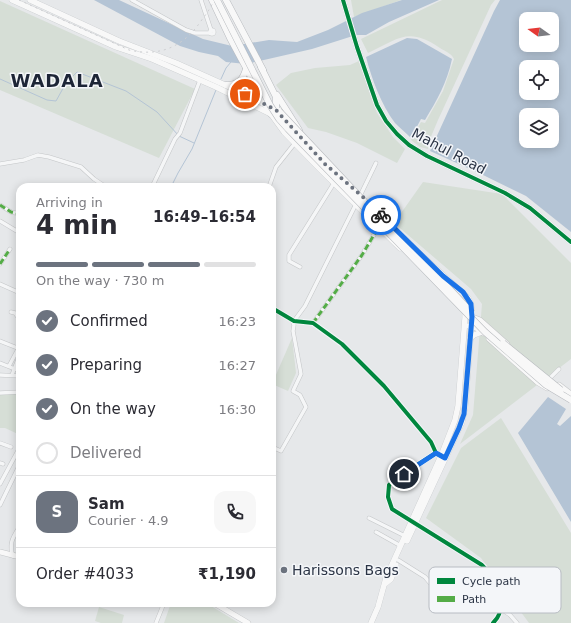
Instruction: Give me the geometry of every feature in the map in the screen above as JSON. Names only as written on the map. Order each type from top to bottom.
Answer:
[{"type":"highway","points":[[212,0],[232,42],[266,105],[274,112]]},
{"type":"highway","points":[[217,0],[266,98],[279,119],[485,332],[520,364],[546,385],[571,399]]},
{"type":"highway","points":[[221,0],[273,103],[283,117],[415,252],[487,329],[571,399]]},
{"type":"highway","points":[[226,0],[276,97],[274,112]]},
{"type":"highway","points":[[261,67],[302,135],[304,142]]},
{"type":"highway","points":[[220,85],[233,85],[240,81],[244,76],[246,68]]},
{"type":"main road","points":[[12,0],[116,47],[153,56]]},
{"type":"main road","points":[[30,0],[175,66],[266,105]]},
{"type":"main road","points":[[175,66],[200,80],[220,85],[274,112],[325,164],[360,195],[443,276],[463,292],[471,304],[472,317],[464,414],[459,428],[441,456]]},
{"type":"main road","points":[[274,112],[295,143],[378,228],[458,298],[464,306],[466,318],[457,412],[441,456],[391,579],[386,584]]},
{"type":"main road","points":[[470,338],[477,333],[482,332]]},
{"type":"main road","points":[[371,623],[386,584],[386,578],[413,522]]},
{"type":"street","points":[[132,0],[186,30],[195,33],[210,31],[201,0]]},
{"type":"street","points":[[141,0],[143,6]]},
{"type":"street","name":"Mahul Road","points":[[343,0],[377,105],[386,121],[397,134],[409,145],[427,156],[505,193],[530,208],[571,242]]},
{"type":"street","points":[[154,183],[175,139],[180,134],[200,80]]},
{"type":"street","points":[[270,183],[276,167],[295,143]]},
{"type":"street","points":[[0,164],[24,160],[38,155],[49,157],[81,168],[100,183]]},
{"type":"street","points":[[276,449],[281,451],[306,407],[300,394],[293,391],[300,374],[293,331],[294,322],[305,306],[376,163]]},
{"type":"street","points":[[300,267],[290,261],[289,255],[334,183]]},
{"type":"street","points":[[0,205],[11,212],[16,213]]},
{"type":"street","points":[[0,221],[16,231]]},
{"type":"street","points":[[313,323],[362,255],[378,228]]},
{"type":"street","points":[[0,264],[10,249]]},
{"type":"street","points":[[0,284],[16,291]]},
{"type":"street","points":[[276,311],[294,322],[313,323],[342,344],[365,366],[431,442],[441,456],[397,478],[389,485],[388,497],[392,509],[484,567]]},
{"type":"street","points":[[11,312],[16,315]]},
{"type":"street","points":[[466,318],[472,317],[480,320],[524,359],[571,394]]},
{"type":"street","points":[[465,327],[471,326],[482,332],[502,352],[537,382],[571,403]]},
{"type":"street","points":[[0,347],[1,341],[16,348]]},
{"type":"street","points":[[9,366],[16,353]]},
{"type":"street","points":[[0,363],[14,368]]},
{"type":"street","points":[[12,376],[16,363]]},
{"type":"street","points":[[537,382],[559,369]]},
{"type":"street","points":[[0,375],[16,376]]},
{"type":"street","points":[[0,392],[16,392]]},
{"type":"street","points":[[0,443],[11,447]]},
{"type":"street","points":[[0,484],[16,454]]},
{"type":"street","points":[[0,505],[16,472]]},
{"type":"street","points":[[369,518],[405,536]]},
{"type":"street","points":[[376,532],[401,546]]},
{"type":"street","points":[[11,555],[10,543],[16,533]]},
{"type":"street","points":[[0,551],[16,556]]},
{"type":"street","points":[[398,560],[429,582]]},
{"type":"street","points":[[156,623],[162,607]]},
{"type":"street","points":[[221,607],[248,623]]},
{"type":"street","points":[[493,623],[500,613]]},
{"type":"street","points":[[507,613],[517,623]]},
{"type":"shaded area","points":[[351,0],[401,0],[354,17]]},
{"type":"shaded area","points":[[442,0],[495,0],[491,5],[438,120],[430,139],[428,149],[420,147],[411,140],[421,122],[425,123],[443,91],[454,59],[453,57],[429,41],[411,36],[396,39],[368,53],[361,39]]},
{"type":"shaded area","points":[[0,1],[195,89],[159,158],[0,90]]},
{"type":"shaded area","points":[[359,61],[377,113],[393,137],[405,149],[397,163],[357,143],[326,132],[308,128],[276,85],[291,73],[315,68],[350,65]]},
{"type":"shaded area","points":[[423,182],[502,194],[571,263],[571,359],[460,444],[473,415],[482,304],[471,289],[394,223]]},
{"type":"shaded area","points":[[292,338],[296,373],[288,391],[276,386],[276,375]]},
{"type":"shaded area","points":[[16,392],[16,433],[5,428],[0,428],[0,393]]},
{"type":"shaded area","points":[[501,418],[571,533],[571,623],[529,623],[522,613],[561,613],[561,567],[488,567],[481,558],[426,518],[461,448]]},
{"type":"shaded area","points":[[99,607],[124,615],[122,623],[101,623],[95,621]]},
{"type":"shaded area","points":[[170,607],[213,607],[239,623],[164,623]]},
{"type":"water","points":[[94,0],[119,0],[203,39],[232,46],[269,40],[297,42],[328,30],[362,13],[402,0],[439,0],[389,22],[366,35],[356,35],[312,49],[246,64],[226,62],[218,56],[180,46]]},
{"type":"water","points":[[500,0],[571,0],[571,232],[526,196],[430,151]]},
{"type":"water","points":[[407,38],[417,39],[452,59],[444,84],[437,98],[425,120],[421,119],[411,138],[395,123],[385,108],[374,83],[366,57]]},
{"type":"water","points":[[548,397],[566,409],[557,424],[560,426],[571,416],[571,522],[518,433]]},
{"type":"waterway","points":[[221,79],[226,68],[231,62]]},
{"type":"waterway","points":[[0,79],[47,100],[56,101],[66,83],[77,72],[126,91],[157,112],[179,136],[194,143]]},
{"type":"waterway","points":[[173,183],[192,149],[216,90]]},
{"type":"railway","points":[[19,0],[129,50],[140,52],[161,51],[170,48],[187,37],[201,21],[214,0]]},
{"type":"marked path","points":[[0,205],[11,212],[16,213]]},
{"type":"marked path","points":[[313,323],[362,255],[378,228]]},
{"type":"marked path","points":[[0,264],[10,249]]},
{"type":"cycle path","points":[[343,0],[377,105],[386,121],[397,134],[409,145],[427,156],[505,193],[530,208],[571,242]]},
{"type":"cycle path","points":[[276,310],[294,321],[313,323],[342,344],[384,386],[431,442],[436,453],[445,458]]},
{"type":"cycle path","points":[[436,453],[397,478],[389,485],[388,497],[392,509],[484,567]]},
{"type":"cycle path","points":[[493,623],[500,613]]},
{"type":"way so far","points":[[245,94],[276,110],[325,164],[381,215]]},
{"type":"place","name":"Harissons Bags","points":[[284,570]]},
{"type":"district","name":"WADALA","points":[[57,81]]},
{"type":"route","points":[[381,215],[443,276],[463,292],[471,304],[472,317],[465,407],[462,422],[445,458],[436,453],[426,461],[404,474]]}]
